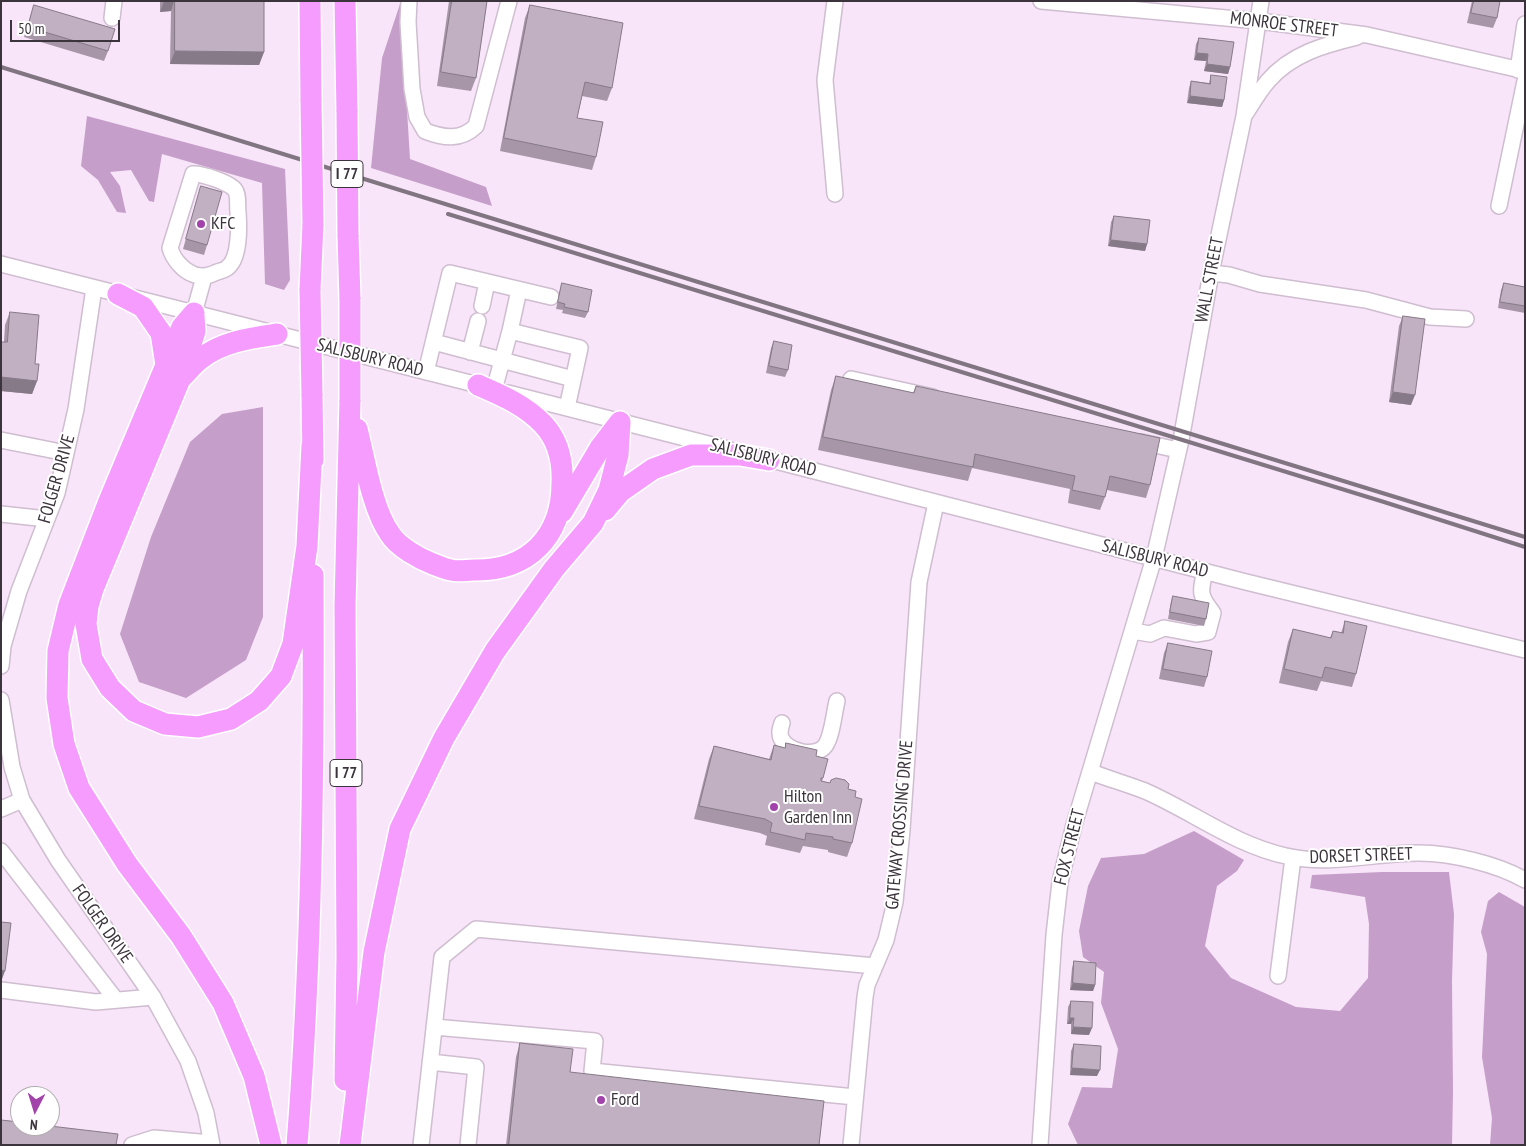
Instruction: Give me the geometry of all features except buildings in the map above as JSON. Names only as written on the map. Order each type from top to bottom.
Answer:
[{"type":"highway","name":"I 77","points":[[297,1145],[302,1088],[311,864],[314,639],[310,290],[312,224],[310,1]]},
{"type":"highway","name":"I 77","points":[[344,1145],[347,956],[345,606],[350,400],[345,1]]},
{"type":"highway","points":[[118,294],[143,307],[161,334],[173,372]]},
{"type":"highway","points":[[194,313],[182,328],[173,372],[88,606],[86,624],[92,659],[110,688],[134,711],[165,724],[198,727],[231,719],[259,701],[281,676],[293,644],[306,546],[312,446]]},
{"type":"highway","points":[[271,1145],[254,1076],[223,1003],[181,936],[127,864],[79,788],[64,744],[57,698],[58,651],[69,605],[113,492],[173,372],[199,360],[215,349],[248,338],[277,334]]},
{"type":"highway","points":[[486,387],[513,400],[543,424],[556,444],[563,466],[561,505],[556,523]]},
{"type":"highway","points":[[350,400],[374,502],[390,535],[418,558],[451,570],[487,570],[516,564],[539,547],[556,523],[600,448],[620,422]]},
{"type":"highway","points":[[592,523],[608,490],[618,455],[620,422]]},
{"type":"highway","points":[[350,1145],[374,952],[400,828],[444,738],[495,651],[554,569],[620,492],[653,469],[691,455],[740,455],[769,460]]},
{"type":"street","points":[[112,18],[114,1]]},
{"type":"street","points":[[409,1],[408,22],[411,79],[416,117],[425,131],[437,136],[456,136],[468,134],[476,126],[509,1]]},
{"type":"street","points":[[835,1],[826,80],[835,194]]},
{"type":"street","name":"MONROE STREET","points":[[1040,1],[1142,6],[1367,35],[1522,74]]},
{"type":"street","name":"WALL STREET","points":[[1154,558],[1178,450],[1211,273],[1244,116],[1261,1]]},
{"type":"street","points":[[1498,206],[1522,74],[1525,24]]},
{"type":"street","points":[[1244,116],[1268,80],[1297,56],[1330,44],[1367,35]]},
{"type":"street","points":[[193,174],[231,185],[236,192],[238,240],[233,260],[229,267],[204,277],[192,274],[177,262],[172,257],[170,248],[193,174]]},
{"type":"street","name":"SALISBURY ROAD","points":[[1,264],[1204,571],[1525,650]]},
{"type":"street","points":[[426,372],[450,273],[551,297]]},
{"type":"street","points":[[1211,273],[1229,275],[1260,284],[1366,300],[1430,317],[1466,319]]},
{"type":"street","points":[[194,313],[204,277]]},
{"type":"street","points":[[482,306],[487,282]]},
{"type":"street","name":"FOLGER DRIVE","points":[[1,666],[3,646],[18,591],[57,494],[76,409],[94,288]]},
{"type":"street","points":[[486,387],[501,360],[519,290]]},
{"type":"street","points":[[470,352],[478,321]]},
{"type":"street","points":[[510,331],[580,348],[567,408]]},
{"type":"street","points":[[434,342],[573,379]]},
{"type":"street","points":[[852,379],[948,400]]},
{"type":"street","points":[[1125,439],[1178,450]]},
{"type":"street","points":[[1,440],[66,454]]},
{"type":"street","name":"GATEWAY CROSSING DRIVE","points":[[851,1145],[864,997],[886,940],[894,902],[902,830],[919,582],[936,503]]},
{"type":"street","points":[[1,514],[47,519]]},
{"type":"street","name":"FOX STREET","points":[[1040,1145],[1054,935],[1060,882],[1074,825],[1154,558]]},
{"type":"street","points":[[1133,631],[1150,634],[1164,628],[1196,634],[1208,632],[1213,613],[1204,601],[1201,591],[1204,571]]},
{"type":"street","name":"FOLGER DRIVE","points":[[1,700],[12,767],[22,800],[58,860],[153,997],[188,1061],[206,1113],[211,1144]]},
{"type":"street","points":[[782,723],[780,734],[785,744],[790,748],[818,752],[826,744],[837,701]]},
{"type":"street","name":"DORSET STREET","points":[[1091,772],[1145,791],[1242,843],[1293,858],[1327,860],[1420,853],[1475,861],[1525,880]]},
{"type":"street","points":[[1,809],[22,800]]},
{"type":"street","points":[[1,851],[116,1000]]},
{"type":"street","points":[[1278,976],[1293,858]]},
{"type":"street","points":[[421,1145],[442,957],[476,929],[875,966]]},
{"type":"street","points":[[1,990],[96,1002],[153,997]]},
{"type":"street","points":[[434,1027],[595,1041],[592,1071],[855,1097]]},
{"type":"street","points":[[430,1062],[476,1067],[468,1145]]},
{"type":"street","points":[[132,1145],[154,1138],[211,1144]]},
{"type":"shaded area","points":[[400,4],[405,29],[410,159],[486,187],[492,206],[371,168],[382,58]]},
{"type":"shaded area","points":[[87,116],[285,169],[290,280],[284,290],[265,284],[262,183],[162,154],[154,202],[149,201],[131,170],[110,172],[120,186],[126,213],[117,212],[98,180],[81,166]]},
{"type":"shaded area","points":[[263,407],[263,617],[246,660],[186,698],[139,682],[120,634],[151,537],[190,442],[222,414]]},
{"type":"shaded area","points":[[1194,831],[1244,860],[1237,871],[1217,886],[1205,946],[1231,978],[1296,1007],[1340,1011],[1368,978],[1369,924],[1365,897],[1310,888],[1312,875],[1449,872],[1454,914],[1452,1145],[1078,1145],[1068,1124],[1082,1087],[1112,1088],[1118,1049],[1101,1003],[1104,972],[1083,957],[1079,931],[1088,886],[1101,858],[1144,854]]},
{"type":"shaded area","points":[[1499,892],[1525,907],[1525,1145],[1490,1145],[1492,1118],[1482,1057],[1487,954],[1481,932],[1488,901]]},
{"type":"railway","points":[[1,67],[1525,537]]},
{"type":"railway","points":[[448,214],[1525,547]]},
{"type":"place","name":"KFC","points":[[201,224]]},
{"type":"place","name":"Hilton Garden Inn","points":[[774,807]]},
{"type":"place","name":"Ford","points":[[601,1100]]}]
